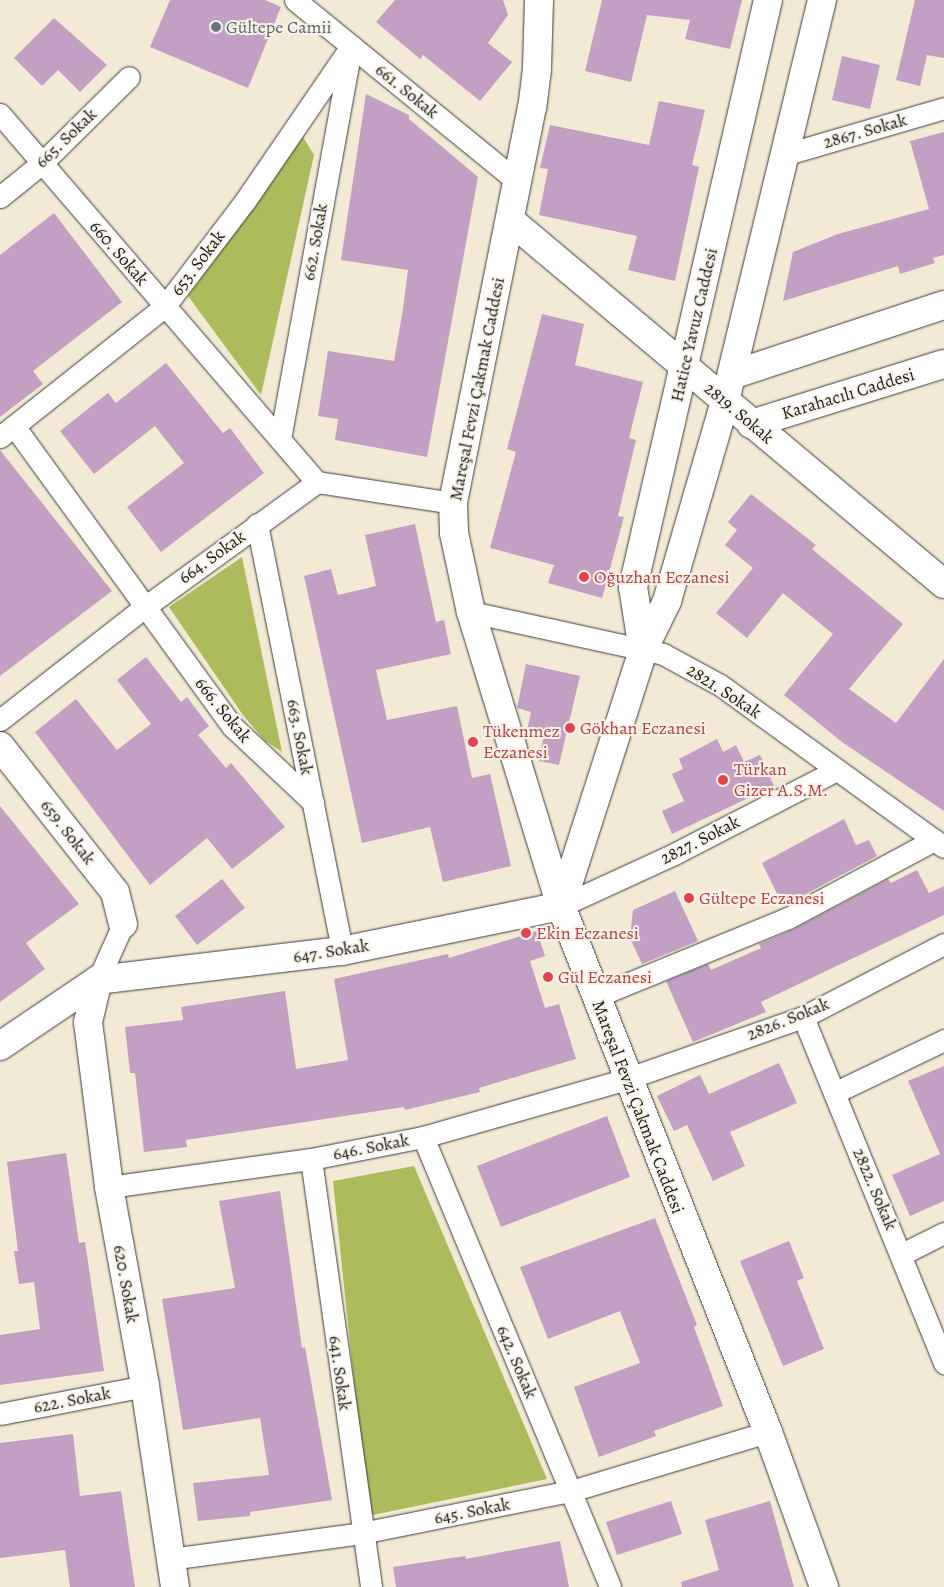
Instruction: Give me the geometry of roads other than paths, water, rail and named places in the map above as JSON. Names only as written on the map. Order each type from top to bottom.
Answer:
[{"type":"street","name":"661. Sokak","points":[[295,0],[518,182]]},
{"type":"street","name":"Mareşal Fevzi Çakmak Caddesi","points":[[539,0],[537,69],[511,221],[453,503],[454,533],[470,612],[561,906],[626,1078],[768,1432],[824,1587]]},
{"type":"street","name":"Hatice Yavuz Caddesi","points":[[643,650],[633,587],[768,0]]},
{"type":"street","points":[[561,906],[643,650],[667,601],[725,401],[787,154],[822,0]]},
{"type":"street","name":"653. Sokak","points":[[7,431],[165,306],[244,201],[351,46]]},
{"type":"street","name":"662. Sokak","points":[[280,439],[351,46]]},
{"type":"street","name":"665. Sokak","points":[[0,197],[42,163],[129,76]]},
{"type":"street","name":"2867. Sokak","points":[[787,154],[944,108]]},
{"type":"street","name":"660. Sokak","points":[[0,114],[317,482]]},
{"type":"street","name":"2819. Sokak","points":[[511,221],[944,584]]},
{"type":"street","points":[[732,374],[944,305]]},
{"type":"street","name":"Karahacılı Caddesi","points":[[751,424],[944,364]]},
{"type":"street","name":"666. Sokak","points":[[7,431],[146,606],[233,727],[313,802]]},
{"type":"street","points":[[317,482],[453,503]]},
{"type":"street","name":"664. Sokak","points":[[0,720],[146,606],[317,482]]},
{"type":"street","name":"663. Sokak","points":[[257,524],[342,951]]},
{"type":"street","name":"2821. Sokak","points":[[470,612],[663,654],[720,685],[939,843]]},
{"type":"street","name":"659. Sokak","points":[[0,746],[115,892],[123,924]]},
{"type":"street","name":"2827. Sokak","points":[[561,906],[674,854],[837,770]]},
{"type":"street","points":[[595,997],[788,918],[939,843]]},
{"type":"street","name":"647. Sokak","points":[[98,980],[342,951],[561,906]]},
{"type":"street","points":[[0,1045],[98,980],[123,924]]},
{"type":"street","name":"2826. Sokak","points":[[626,1078],[803,1017],[944,944]]},
{"type":"street","name":"620. Sokak","points":[[98,980],[88,1022],[109,1188],[145,1386],[175,1587]]},
{"type":"street","name":"2822. Sokak","points":[[803,1017],[902,1254],[944,1362]]},
{"type":"street","points":[[834,1093],[944,1040]]},
{"type":"street","name":"646. Sokak","points":[[109,1188],[311,1159],[423,1137],[626,1078]]},
{"type":"street","name":"642. Sokak","points":[[423,1137],[610,1587]]},
{"type":"street","name":"641. Sokak","points":[[311,1159],[371,1587]]},
{"type":"street","points":[[902,1254],[944,1233]]},
{"type":"street","name":"622. Sokak","points":[[0,1414],[145,1386]]},
{"type":"street","name":"645. Sokak","points":[[170,1559],[362,1533],[571,1491],[768,1432]]},
{"type":"place","name":"Gültepe Camii","points":[[216,27]]},
{"type":"place","name":"Oğuzhan Eczanesi","points":[[584,577]]},
{"type":"place","name":"Gökhan Eczanesi","points":[[570,728]]},
{"type":"place","name":"Tükenmez Eczanesi","points":[[473,742]]},
{"type":"place","name":"Türkan Gizer A.S.M.","points":[[723,780]]},
{"type":"place","name":"Gültepe Eczanesi","points":[[689,898]]},
{"type":"place","name":"Ekin Eczanesi","points":[[526,933]]},
{"type":"place","name":"Gül Eczanesi","points":[[548,977]]}]
